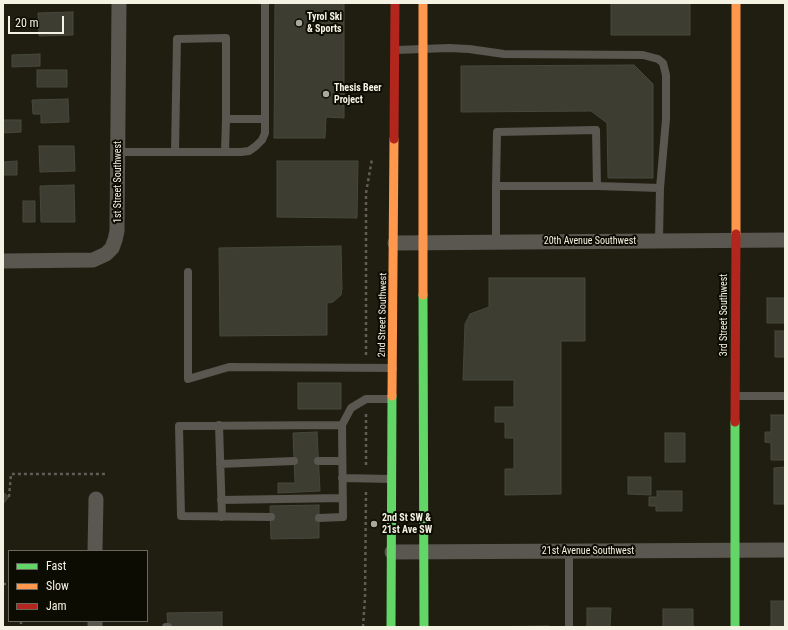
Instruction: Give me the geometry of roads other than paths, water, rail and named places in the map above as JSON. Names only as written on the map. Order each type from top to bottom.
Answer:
[{"type":"main road","name":"2nd Street Southwest","points":[[392,627],[395,3]]},
{"type":"main road","points":[[423,3],[424,627]]},
{"type":"main road","name":"3rd Street Southwest","points":[[735,627],[734,240],[736,3]]},
{"type":"street","name":"1st Street Southwest","points":[[3,261],[93,260],[106,254],[112,248],[117,231],[119,3]]},
{"type":"street","name":"20th Avenue Southwest","points":[[395,243],[785,240]]},
{"type":"street","points":[[95,550],[96,499]]},
{"type":"street","name":"21st Avenue Southwest","points":[[392,552],[785,550]]},
{"type":"lane","points":[[118,152],[249,151],[262,140],[265,133],[265,3]]},
{"type":"lane","points":[[175,152],[177,39],[226,38],[225,152]]},
{"type":"lane","points":[[395,50],[469,49],[504,54],[643,55],[658,58],[663,63],[666,75],[666,118],[660,188],[659,241]]},
{"type":"lane","points":[[226,119],[265,119]]},
{"type":"lane","points":[[496,242],[497,132],[596,130],[597,186]]},
{"type":"lane","points":[[496,186],[597,186],[660,188]]},
{"type":"lane","points":[[188,272],[188,379],[229,366],[394,368]]},
{"type":"lane","points":[[735,396],[785,396]]},
{"type":"lane","points":[[319,518],[343,517],[342,425],[352,408],[366,399],[393,399]]},
{"type":"lane","points":[[219,425],[222,517]]},
{"type":"lane","points":[[271,517],[181,516],[179,426],[342,425]]},
{"type":"lane","points":[[220,464],[294,461]]},
{"type":"lane","points":[[318,461],[342,461]]},
{"type":"lane","points":[[342,478],[392,478]]},
{"type":"lane","points":[[221,500],[343,498]]},
{"type":"lane","points":[[569,551],[569,627]]},
{"type":"place","name":"Tyrol Ski & Sports","points":[[299,23]]},
{"type":"place","name":"Thesis Beer Project","points":[[326,94]]},
{"type":"place","name":"2nd St SW & 21st Ave SW","points":[[374,524]]}]
